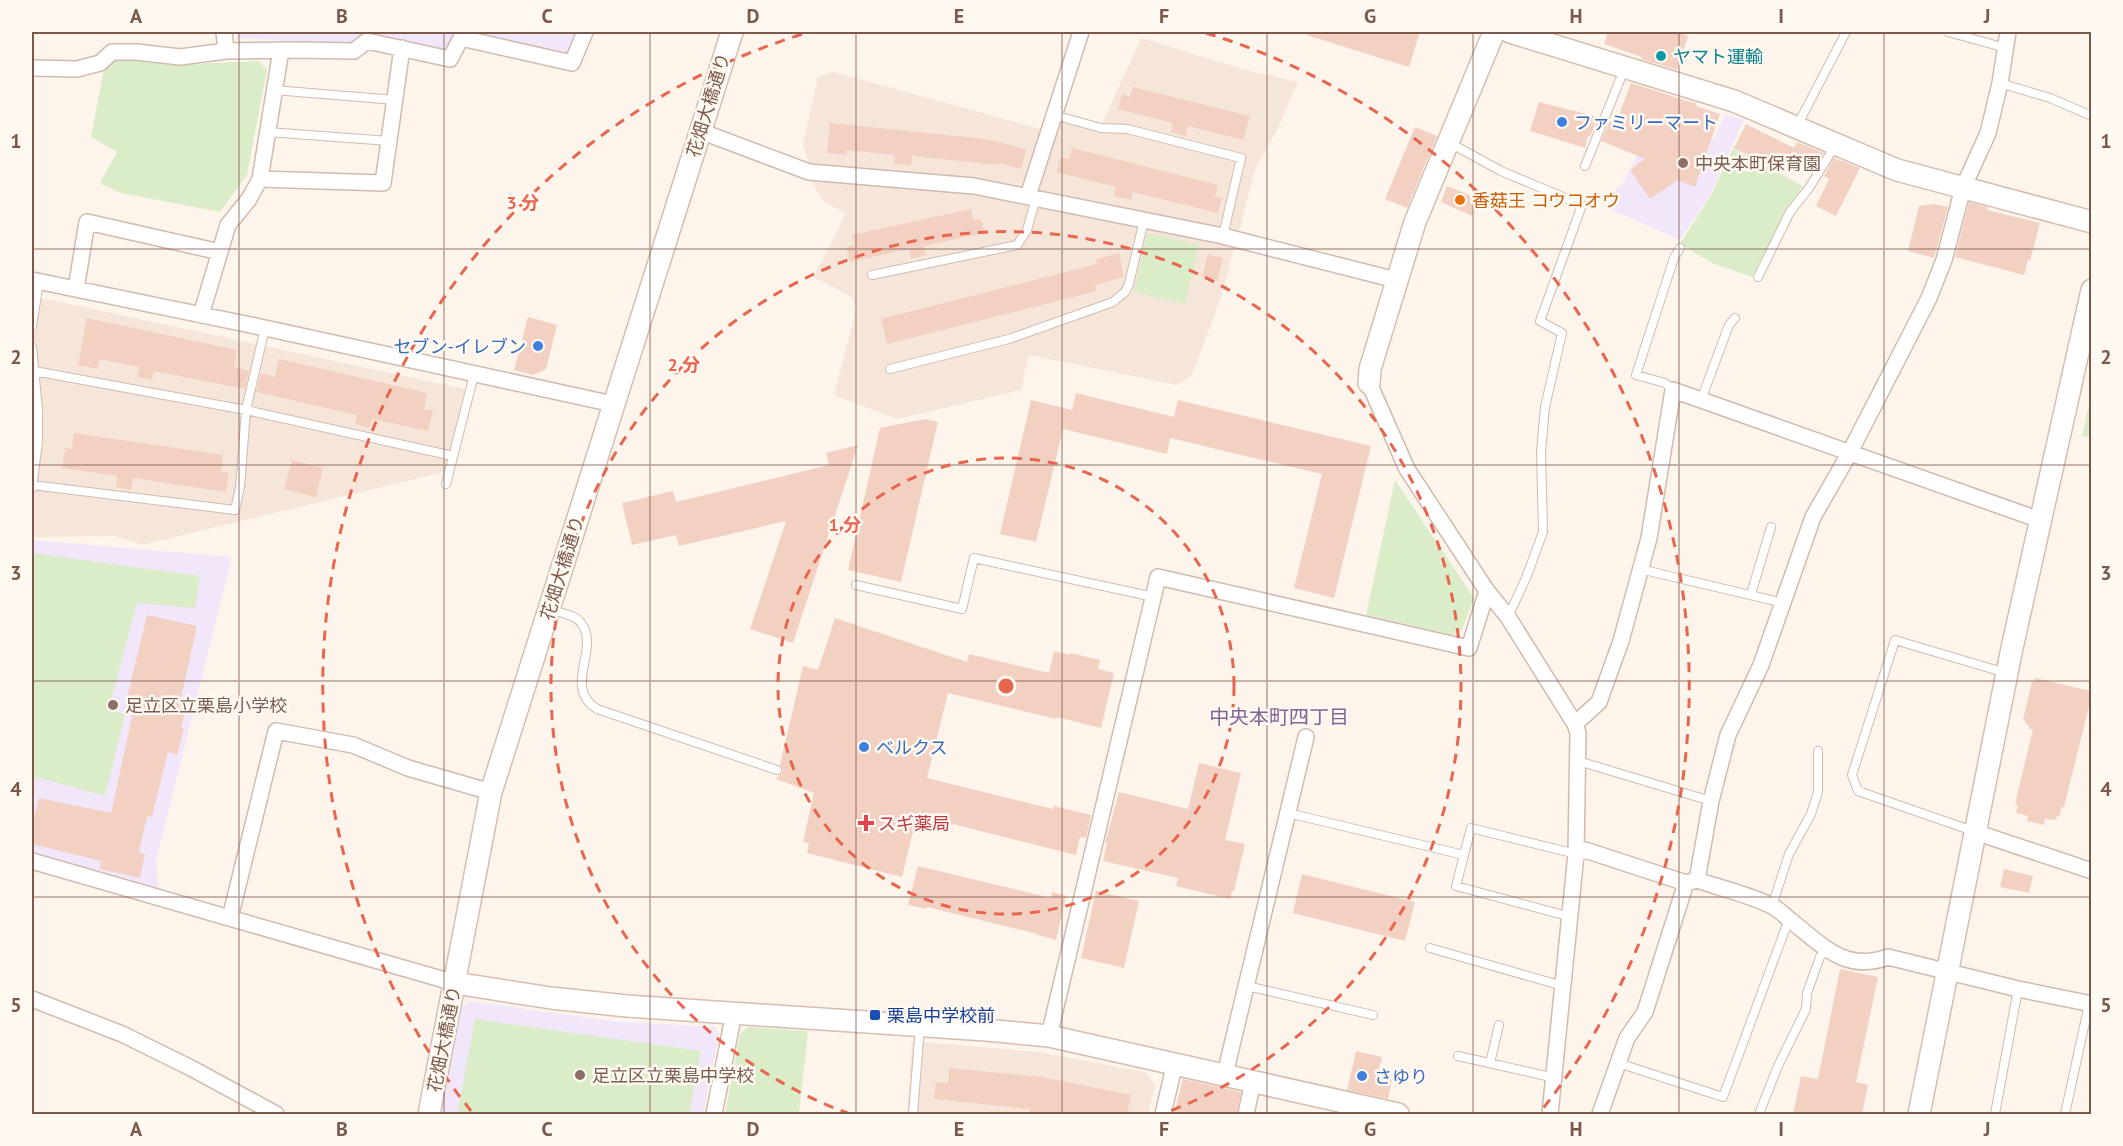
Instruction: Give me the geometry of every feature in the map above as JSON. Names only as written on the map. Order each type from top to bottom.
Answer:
[{"type":"street","points":[[224,32],[226,51]]},
{"type":"street","points":[[32,68],[76,69],[100,63],[112,52],[180,57],[226,51],[354,51],[367,41],[450,59],[461,38],[572,63],[585,32]]},
{"type":"street","name":"花畑大橋通り","points":[[429,1114],[491,792],[732,32]]},
{"type":"street","points":[[1032,197],[1054,115],[1081,32]]},
{"type":"street","points":[[1494,32],[1415,222],[1370,369],[1370,383],[1407,469],[1487,591],[1508,617],[1575,724],[1578,733],[1576,854],[1550,1114]]},
{"type":"street","points":[[1510,32],[1734,101],[1898,170],[2091,222]]},
{"type":"street","points":[[1600,1114],[1627,1038],[1645,1012],[1691,881],[1728,735],[1761,665],[1813,517],[1849,454],[1929,298],[1944,260],[1963,188],[1988,133],[2000,83],[2008,32]]},
{"type":"street","points":[[260,179],[383,183],[402,48]]},
{"type":"street","points":[[201,315],[228,225],[249,199],[260,179],[281,50]]},
{"type":"street","points":[[700,131],[809,172],[975,186],[1223,236],[1396,280]]},
{"type":"street","points":[[76,289],[87,222],[220,252]]},
{"type":"street","points":[[35,281],[265,328],[613,404]]},
{"type":"street","points":[[1919,1114],[2007,674],[2091,290]]},
{"type":"street","points":[[1575,724],[1599,702],[1621,641],[1649,538],[1673,390],[2040,520]]},
{"type":"street","points":[[1049,1036],[1158,578],[1468,648],[1487,591]]},
{"type":"street","points":[[230,918],[276,731],[352,745],[408,768],[491,792]]},
{"type":"street","points":[[1225,1074],[1306,736]]},
{"type":"street","points":[[1975,832],[2091,871]]},
{"type":"street","points":[[1576,854],[1585,850],[1772,906],[1840,957],[1859,963],[1875,962],[1888,957],[2090,1004]]},
{"type":"street","points":[[32,861],[455,983],[551,998],[627,1006],[1049,1036],[1225,1074],[1376,1112],[1398,1114]]},
{"type":"street","points":[[32,999],[122,1034],[191,1068],[273,1114]]},
{"type":"street","points":[[714,1114],[734,1013]]},
{"type":"street","points":[[1163,1114],[1175,1063]]},
{"type":"street","points":[[1246,1114],[1253,1081]]},
{"type":"lane","points":[[1797,128],[1846,32]]},
{"type":"lane","points":[[1948,32],[2006,48]]},
{"type":"lane","points":[[1585,166],[1625,67]]},
{"type":"lane","points":[[2000,83],[2050,98],[2091,116]]},
{"type":"lane","points":[[274,90],[395,100]]},
{"type":"lane","points":[[1054,115],[1101,128],[1127,129],[1241,158],[1223,236]]},
{"type":"lane","points":[[268,132],[389,141]]},
{"type":"lane","points":[[1448,142],[1501,171],[1582,205],[1540,321],[1562,333],[1545,407],[1541,453],[1543,532],[1508,617]]},
{"type":"lane","points":[[1758,277],[1790,212],[1809,188],[1836,145]]},
{"type":"lane","points":[[872,275],[1017,245],[1027,230],[1032,197]]},
{"type":"lane","points":[[890,369],[1009,339],[1113,302],[1125,292],[1129,284],[1144,220]]},
{"type":"lane","points":[[1673,390],[1665,383],[1636,375],[1674,258],[1680,248]]},
{"type":"lane","points":[[32,326],[35,281]]},
{"type":"lane","points":[[1701,399],[1729,326],[1735,318]]},
{"type":"lane","points":[[32,347],[38,410],[38,442],[32,487],[235,510],[240,487],[246,410],[265,328]]},
{"type":"lane","points":[[34,371],[246,410],[453,456]]},
{"type":"lane","points":[[446,484],[474,375]]},
{"type":"lane","points":[[1751,594],[1771,527]]},
{"type":"lane","points":[[856,585],[962,609],[974,558],[1154,597]]},
{"type":"lane","points":[[1640,569],[1784,603]]},
{"type":"lane","points":[[549,609],[576,618],[582,623],[587,648],[582,686],[589,704],[597,709],[777,770]]},
{"type":"lane","points":[[1975,832],[1858,791],[1852,776],[1896,640],[2007,674]]},
{"type":"lane","points":[[1772,906],[1789,854],[1812,814],[1818,792],[1818,751]]},
{"type":"lane","points":[[1578,761],[1711,801]]},
{"type":"lane","points":[[1288,813],[1464,855]]},
{"type":"lane","points":[[1571,917],[1456,886],[1471,828],[1576,854]]},
{"type":"lane","points":[[1618,1064],[1723,1097],[1789,919]]},
{"type":"lane","points":[[1430,948],[1563,986]]},
{"type":"lane","points":[[1759,1114],[1778,1066],[1806,1009],[1807,993],[1820,957],[1827,948]]},
{"type":"lane","points":[[1247,986],[1373,1015]]},
{"type":"lane","points":[[1995,1114],[2018,989]]},
{"type":"lane","points":[[2065,1114],[2090,1004]]},
{"type":"lane","points":[[1490,1063],[1499,1025]]},
{"type":"lane","points":[[913,1114],[920,1026]]},
{"type":"lane","points":[[1458,1056],[1555,1078]]},
{"type":"shaded area","points":[[236,32],[456,32],[450,47],[446,50],[365,33],[352,44],[236,38]]},
{"type":"shaded area","points":[[467,32],[578,32],[568,56]]},
{"type":"shaded area","points":[[1141,38],[1246,70],[1298,82],[1278,128],[1255,170],[1222,294],[1192,375],[1177,385],[1029,355],[1021,390],[897,419],[834,395],[856,311],[853,298],[814,277],[846,213],[824,202],[815,187],[803,144],[818,77],[833,72],[1055,133],[1062,112],[1102,124]]},
{"type":"shaded area","points":[[1725,114],[1744,120],[1710,195],[1680,240],[1608,208],[1618,186],[1621,187],[1647,139],[1667,121],[1714,139]]},
{"type":"shaded area","points":[[32,296],[465,389],[444,472],[142,545],[115,536],[32,537]]},
{"type":"shaded area","name":"足立区立栗島小学校","points":[[32,540],[232,557],[156,861],[159,890],[32,853]]},
{"type":"shaded area","name":"足立区立栗島中学校","points":[[470,1001],[611,1021],[715,1027],[719,1035],[703,1114],[441,1114],[461,1007]]},
{"type":"shaded area","points":[[912,1041],[1038,1052],[1145,1072],[1155,1085],[1148,1114],[907,1114]]},
{"type":"green space","points":[[114,57],[170,65],[259,61],[267,70],[247,175],[220,212],[121,193],[100,183],[117,152],[91,137],[104,69]]},
{"type":"green space","points":[[1733,148],[1803,186],[1786,210],[1752,277],[1712,263],[1680,244],[1711,195]]},
{"type":"green space","points":[[1147,233],[1199,245],[1185,304],[1134,292]]},
{"type":"green space","points":[[2091,394],[2091,438],[2082,436]]},
{"type":"green space","points":[[1395,480],[1474,598],[1462,630],[1453,635],[1366,615]]},
{"type":"green space","points":[[32,553],[200,576],[195,608],[137,603],[109,708],[125,715],[105,796],[36,777],[32,787]]},
{"type":"green space","name":"足立区立栗島中学校","points":[[475,1019],[701,1051],[689,1114],[457,1114]]},
{"type":"green space","points":[[748,1027],[808,1031],[799,1114],[725,1114],[740,1034]]},
{"type":"building","points":[[1307,32],[1420,32],[1409,67],[1306,35]]},
{"type":"building","name":"ヤマト運輸","points":[[1608,32],[1676,32],[1688,36],[1677,70],[1604,44]]},
{"type":"building","points":[[1631,83],[1697,104],[1696,106],[1720,114],[1695,187],[1678,180],[1650,199],[1630,170],[1645,159],[1601,141],[1610,121],[1616,123]]},
{"type":"building","points":[[1133,87],[1250,116],[1243,140],[1188,126],[1186,136],[1171,132],[1173,123],[1118,109],[1122,94],[1130,97]]},
{"type":"building","points":[[1539,102],[1598,117],[1590,137],[1588,136],[1585,148],[1530,131]]},
{"type":"building","points":[[830,123],[986,139],[1026,149],[1021,169],[999,163],[999,165],[912,156],[911,165],[894,164],[895,155],[847,150],[847,155],[827,153]]},
{"type":"building","points":[[1746,124],[1794,148],[1797,142],[1824,153],[1813,171],[1802,165],[1799,172],[1783,166],[1781,171],[1734,148]]},
{"type":"building","points":[[1415,127],[1437,136],[1407,208],[1385,199]]},
{"type":"building","points":[[1072,148],[1218,185],[1215,196],[1222,198],[1218,213],[1133,192],[1131,200],[1114,196],[1116,187],[1057,172],[1060,157],[1069,159]]},
{"type":"building","points":[[1834,158],[1860,168],[1836,216],[1816,206],[1829,179],[1824,176]]},
{"type":"building","name":"香菇王 コウコオウ","points":[[1447,186],[1479,199],[1472,216],[1441,202]]},
{"type":"building","points":[[1969,202],[1988,207],[1987,210],[2040,223],[2024,275],[1955,257]]},
{"type":"building","points":[[1934,204],[1948,207],[1934,258],[1908,251],[1919,206]]},
{"type":"building","points":[[971,209],[973,220],[981,219],[984,233],[924,246],[926,255],[911,259],[909,249],[850,262],[846,247],[855,245],[852,235]]},
{"type":"building","points":[[1119,253],[1124,277],[1095,285],[1097,291],[887,344],[881,319],[1097,264],[1096,259]]},
{"type":"building","points":[[1208,254],[1223,258],[1217,281],[1202,277]]},
{"type":"building","points":[[528,317],[557,325],[546,369],[533,375],[514,370]]},
{"type":"building","points":[[87,318],[237,350],[234,367],[249,371],[245,389],[154,371],[152,380],[137,377],[139,367],[99,359],[97,369],[78,365]]},
{"type":"building","points":[[279,359],[427,393],[424,409],[433,411],[428,431],[372,419],[370,428],[355,424],[357,415],[256,392],[261,373],[275,377]]},
{"type":"building","points":[[1076,393],[1174,417],[1178,400],[1371,446],[1334,598],[1294,588],[1322,474],[1170,438],[1167,454],[1063,429],[1036,542],[1000,534],[1031,400],[1072,410]]},
{"type":"building","points":[[925,419],[938,422],[901,582],[848,570],[880,428]]},
{"type":"building","points":[[74,433],[223,455],[221,472],[229,473],[226,492],[133,478],[131,490],[116,487],[117,476],[62,468],[65,448],[72,449]]},
{"type":"building","points":[[858,445],[793,643],[750,629],[786,521],[679,546],[676,535],[632,545],[622,503],[673,491],[676,502],[829,465],[826,453]]},
{"type":"building","points":[[292,460],[323,468],[316,497],[284,489]]},
{"type":"building","points":[[147,615],[197,626],[179,707],[186,709],[181,728],[184,728],[177,755],[168,752],[152,817],[147,816],[139,852],[145,854],[140,878],[100,869],[101,861],[32,844],[32,826],[39,798],[111,813],[134,708],[125,706]]},
{"type":"building","points":[[835,618],[967,662],[969,654],[1049,673],[1054,651],[1100,660],[1098,669],[1114,673],[1101,728],[948,693],[927,778],[1053,809],[1054,806],[1091,815],[1086,838],[1080,837],[1076,855],[917,815],[902,877],[807,853],[809,843],[803,842],[814,793],[776,779],[783,771],[780,765],[803,666],[818,670]]},
{"type":"building","points":[[2035,678],[2091,691],[2091,699],[2064,807],[2056,820],[2045,819],[2044,825],[2027,821],[2028,816],[2016,813],[2018,805],[2015,804],[2033,729],[2029,729],[2029,725],[2023,720],[2032,681],[2035,681]]},
{"type":"building","points":[[1199,763],[1241,773],[1225,840],[1245,844],[1230,899],[1176,886],[1178,878],[1103,861],[1107,843],[1105,843],[1119,792],[1188,809]]},
{"type":"building","points":[[918,866],[1051,898],[1052,892],[1066,896],[1056,940],[927,907],[926,909],[908,905]]},
{"type":"building","points":[[2004,869],[2033,876],[2029,893],[2000,887]]},
{"type":"building","points":[[1302,874],[1415,902],[1405,941],[1293,913]]},
{"type":"building","points":[[1096,891],[1139,901],[1124,968],[1081,958]]},
{"type":"building","points":[[1840,969],[1878,977],[1856,1082],[1868,1085],[1862,1114],[1793,1114],[1801,1076],[1818,1079]]},
{"type":"building","points":[[1356,1051],[1382,1057],[1377,1076],[1392,1080],[1388,1099],[1347,1090]]},
{"type":"building","points":[[949,1068],[1042,1077],[1131,1095],[1127,1114],[1029,1114],[1030,1109],[934,1099],[936,1082],[948,1083]]},
{"type":"building","points":[[1183,1079],[1241,1092],[1237,1114],[1174,1114]]},
{"type":"place","name":"ヤマト運輸","points":[[1661,56]]},
{"type":"place","name":"ファミリーマート","points":[[1562,122]]},
{"type":"place","name":"中央本町保育園","points":[[1683,163]]},
{"type":"place","name":"香菇王 コウコオウ","points":[[1460,200]]},
{"type":"place","name":"セブン-イレブン","points":[[538,346]]},
{"type":"place","name":"足立区立栗島小学校","points":[[113,705]]},
{"type":"place","name":"ベルクス","points":[[864,747]]},
{"type":"place","name":"スギ薬局","points":[[866,823]]},
{"type":"place","name":"栗島中学校前","points":[[875,1015]]},
{"type":"place","name":"足立区立栗島中学校","points":[[580,1075]]},
{"type":"place","name":"さゆり","points":[[1362,1076]]},
{"type":"district","name":"中央本町四丁目","points":[[1279,717]]}]
